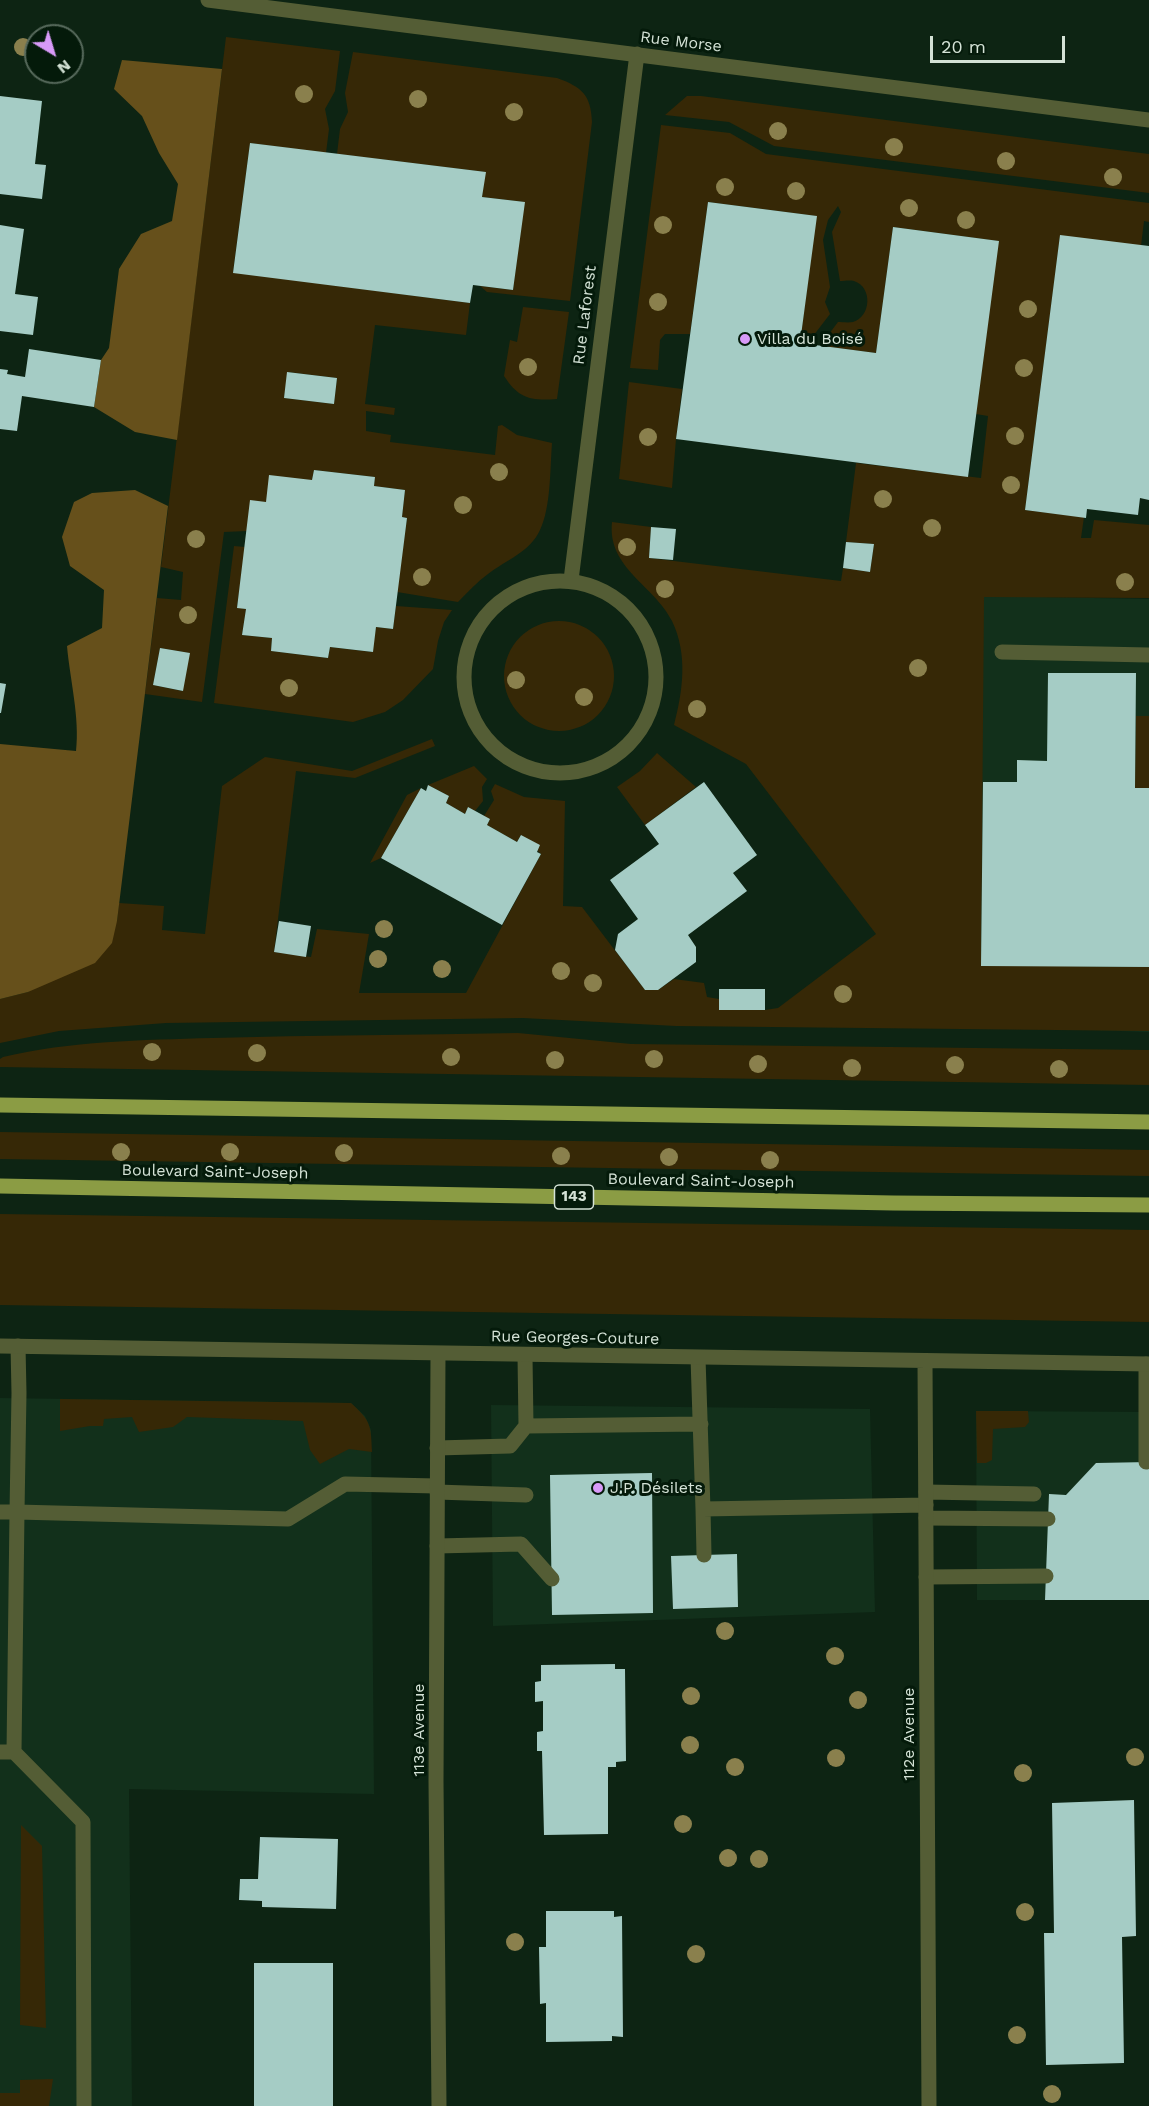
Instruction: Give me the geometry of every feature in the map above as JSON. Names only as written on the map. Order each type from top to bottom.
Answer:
[{"type":"main road","points":[[0,1106],[1149,1122]]},
{"type":"main road","name":"Boulevard Saint-Joseph","points":[[0,1186],[1149,1205]]},
{"type":"street","name":"Rue Morse","points":[[208,0],[1149,120]]},
{"type":"street","name":"Rue Laforest","points":[[571,580],[637,54]]},
{"type":"street","points":[[571,580],[602,589],[628,608],[647,634],[656,664],[654,697],[643,727],[621,752],[593,767],[561,774],[530,769],[502,754],[480,732],[467,703],[463,672],[470,641],[486,614],[510,594],[539,582],[571,580]]},
{"type":"street","points":[[1002,652],[1149,655]]},
{"type":"street","name":"Rue Georges-Couture","points":[[0,1346],[1148,1364]]},
{"type":"street","points":[[18,1347],[18,1512],[7,1752],[83,1822],[84,2106]]},
{"type":"street","name":"113e Avenue","points":[[438,1354],[439,2106]]},
{"type":"street","points":[[437,1448],[510,1446],[526,1426],[525,1356]]},
{"type":"street","points":[[698,1358],[704,1555]]},
{"type":"street","name":"112e Avenue","points":[[925,1361],[929,2106]]},
{"type":"street","points":[[1146,1462],[1148,1364]]},
{"type":"street","points":[[526,1426],[701,1424]]},
{"type":"street","points":[[0,1512],[288,1519],[345,1484],[526,1495]]},
{"type":"street","points":[[703,1509],[926,1505],[1034,1494]]},
{"type":"street","points":[[926,1505],[1048,1519]]},
{"type":"street","points":[[437,1546],[521,1544],[552,1579]]},
{"type":"street","points":[[926,1577],[1046,1576]]},
{"type":"shaded area","points":[[226,37],[340,51],[335,91],[325,109],[329,129],[326,153],[250,143],[233,272],[470,303],[466,335],[375,325],[365,404],[395,408],[394,415],[366,411],[366,431],[391,435],[390,442],[495,455],[498,426],[502,425],[517,435],[552,443],[544,521],[536,538],[530,544],[484,577],[458,602],[397,592],[407,518],[402,517],[405,490],[374,486],[375,477],[314,470],[312,480],[266,502],[247,531],[224,532],[202,702],[145,694],[157,598],[181,600],[183,572],[161,567]],"holes":[[[288,372],[337,378],[334,404],[284,398]],[[160,648],[189,653],[182,691],[153,685]]]},
{"type":"shaded area","points":[[353,52],[557,78],[573,85],[583,93],[590,105],[592,122],[570,301],[487,292],[480,286],[513,290],[524,202],[482,197],[485,172],[337,154],[340,129],[348,112],[345,93]]},
{"type":"shaded area","points":[[122,60],[222,69],[177,440],[135,432],[94,407],[101,360],[109,348],[119,269],[141,234],[172,221],[178,184],[159,153],[142,116],[114,89]]},
{"type":"shaded area","points":[[687,96],[1149,154],[1149,193],[774,146],[729,122],[665,115]]},
{"type":"shaded area","points":[[661,125],[730,133],[766,154],[1149,203],[1149,222],[1144,221],[1141,246],[1060,236],[1025,510],[1084,517],[1081,538],[1091,538],[1094,520],[1149,525],[1149,598],[984,597],[981,965],[1149,967],[1149,1031],[676,1026],[523,1018],[166,1023],[59,1031],[0,1043],[0,999],[28,992],[117,921],[119,903],[164,906],[162,930],[205,934],[222,786],[265,757],[352,771],[432,739],[435,746],[355,778],[296,771],[274,952],[311,957],[317,929],[369,934],[359,993],[466,993],[541,854],[521,835],[517,842],[487,825],[490,819],[484,816],[494,800],[491,791],[495,784],[524,797],[565,801],[563,906],[582,907],[645,990],[658,990],[674,979],[704,983],[707,997],[719,999],[719,1010],[778,1008],[876,934],[746,764],[674,725],[682,686],[682,659],[677,634],[664,608],[633,575],[617,552],[612,538],[612,522],[651,527],[649,558],[841,581],[843,568],[870,572],[874,544],[846,542],[856,463],[981,478],[988,416],[976,414],[998,241],[893,227],[876,353],[820,346],[838,322],[853,322],[859,319],[867,302],[867,295],[860,284],[840,281],[832,232],[841,212],[838,206],[828,220],[823,240],[830,287],[825,302],[830,314],[807,344],[800,343],[816,216],[708,202],[690,334],[665,334],[660,340],[658,370],[630,368]]},
{"type":"shaded area","points":[[523,307],[569,312],[557,399],[526,397],[515,390],[504,376],[510,340],[517,342]]},
{"type":"shaded area","points":[[629,382],[682,389],[672,488],[619,479]]},
{"type":"shaded area","points":[[135,490],[168,506],[117,921],[112,943],[95,963],[28,992],[0,999],[0,744],[76,751],[76,712],[67,646],[102,628],[104,590],[70,566],[62,537],[74,502],[92,493]]},
{"type":"shaded area","points":[[234,546],[245,547],[237,607],[246,609],[242,635],[272,638],[271,651],[328,658],[330,647],[372,652],[376,627],[393,629],[396,606],[452,610],[444,622],[433,669],[403,700],[385,712],[353,722],[214,703]]},
{"type":"shaded area","points":[[984,596],[1149,599],[1149,1032],[921,1024]]},
{"type":"shaded area","points":[[559,621],[580,625],[598,637],[610,655],[614,676],[610,697],[598,715],[580,727],[559,731],[538,727],[520,715],[508,697],[504,676],[508,655],[520,637],[538,625]]},
{"type":"shaded area","points":[[1136,716],[1149,716],[1149,788],[1135,788]]},
{"type":"shaded area","points":[[657,753],[696,787],[645,825],[617,787],[640,771]]},
{"type":"shaded area","points":[[474,766],[487,779],[482,787],[483,801],[475,811],[468,807],[465,814],[446,803],[449,796],[428,785]]},
{"type":"shaded area","points":[[421,788],[381,858],[370,863],[407,795]]},
{"type":"shaded area","points":[[518,1033],[631,1044],[1149,1050],[1149,1085],[0,1067],[0,1059],[3,1057],[106,1042],[250,1037]]},
{"type":"shaded area","points":[[0,1132],[1149,1150],[1149,1176],[0,1159]]},
{"type":"shaded area","points":[[0,1214],[1149,1230],[1149,1322],[0,1305]]},
{"type":"shaded area","points":[[0,1398],[351,1403],[365,1416],[371,1430],[374,1794],[129,1789],[132,2106],[0,2106]]},
{"type":"shaded area","points":[[60,1399],[351,1403],[363,1414],[369,1424],[372,1452],[349,1449],[320,1464],[310,1450],[303,1421],[187,1417],[173,1427],[139,1432],[132,1417],[104,1419],[103,1426],[60,1431]]},
{"type":"shaded area","points":[[491,1405],[870,1409],[875,1612],[493,1626]]},
{"type":"shaded area","points":[[976,1411],[1149,1412],[1149,1600],[977,1600]]},
{"type":"shaded area","points":[[976,1411],[1028,1411],[1029,1422],[1025,1427],[993,1429],[992,1460],[977,1463]]},
{"type":"shaded area","points":[[21,1825],[42,1846],[46,2028],[20,2025]]},
{"type":"shaded area","points":[[53,2079],[49,2106],[0,2106],[0,2093],[20,2093],[20,2080]]},
{"type":"building","points":[[0,96],[42,101],[35,164],[46,165],[42,199],[0,194]]},
{"type":"building","points":[[250,143],[486,172],[482,197],[525,202],[513,290],[473,285],[470,303],[233,273]]},
{"type":"building","name":"Villa du Boisé","points":[[708,202],[817,216],[800,343],[876,353],[893,227],[999,241],[968,477],[676,439]]},
{"type":"building","points":[[0,225],[24,229],[15,294],[38,297],[33,335],[0,331]]},
{"type":"building","points":[[1060,235],[1149,246],[1149,500],[1140,498],[1138,515],[1087,509],[1086,518],[1025,510]]},
{"type":"building","points":[[29,349],[101,360],[94,407],[22,396],[17,431],[0,429],[0,369],[8,370],[7,374],[25,377]]},
{"type":"building","points":[[287,372],[337,378],[334,404],[284,398]]},
{"type":"building","points":[[314,470],[375,477],[374,486],[405,490],[402,517],[407,518],[393,629],[376,627],[373,652],[330,647],[328,658],[271,651],[272,638],[242,635],[246,609],[237,608],[250,500],[266,502],[269,475],[312,480]]},
{"type":"building","points":[[651,527],[676,529],[673,560],[649,558]]},
{"type":"building","points":[[846,542],[874,544],[870,572],[843,568]]},
{"type":"building","points":[[160,648],[190,653],[183,691],[153,685]]},
{"type":"building","points":[[1048,673],[1136,673],[1135,788],[1149,788],[1149,967],[981,966],[983,782],[1017,782],[1017,760],[1047,761]]},
{"type":"building","points":[[0,683],[6,684],[1,713],[0,713]]},
{"type":"building","points":[[704,782],[757,855],[733,873],[747,891],[688,935],[696,947],[696,962],[658,990],[645,990],[615,950],[618,934],[638,919],[610,880],[659,844],[645,825]]},
{"type":"building","points":[[428,785],[449,796],[446,803],[465,814],[468,807],[490,819],[487,825],[517,842],[521,835],[540,845],[537,852],[541,854],[502,925],[381,858],[421,788],[426,791]]},
{"type":"building","points":[[279,921],[311,926],[306,957],[274,952]]},
{"type":"building","points":[[719,989],[765,989],[765,1010],[719,1010]]},
{"type":"building","points":[[1149,1462],[1149,1600],[1045,1600],[1049,1494],[1066,1495],[1096,1463]]},
{"type":"building","points":[[652,1473],[653,1613],[552,1615],[550,1475]]},
{"type":"building","points":[[737,1554],[738,1607],[673,1609],[671,1556]]},
{"type":"building","points":[[615,1664],[615,1669],[625,1669],[626,1761],[616,1762],[616,1767],[608,1767],[608,1834],[544,1835],[542,1751],[537,1751],[537,1732],[543,1731],[543,1701],[535,1702],[535,1682],[541,1681],[541,1665]]},
{"type":"building","points":[[1134,1800],[1136,1936],[1122,1937],[1124,2063],[1046,2065],[1044,1933],[1054,1933],[1052,1803]]},
{"type":"building","points":[[260,1837],[338,1839],[336,1909],[262,1907],[262,1901],[239,1900],[240,1879],[258,1879]]},
{"type":"building","points":[[546,1911],[614,1911],[614,1917],[622,1916],[623,2037],[612,2036],[612,2041],[546,2042],[546,2003],[540,2004],[539,1947],[546,1947]]},
{"type":"building","points":[[254,1963],[333,1963],[333,2106],[254,2106]]},
{"type":"place","name":"Villa du Boisé","points":[[745,339]]},
{"type":"place","name":"J.P. Désilets","points":[[598,1488]]}]
